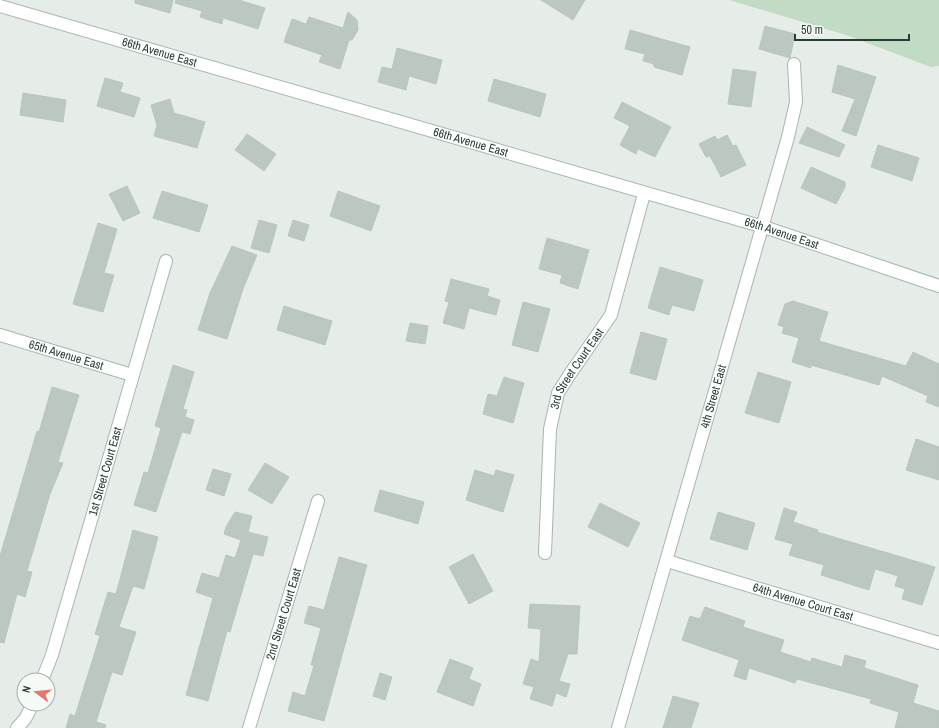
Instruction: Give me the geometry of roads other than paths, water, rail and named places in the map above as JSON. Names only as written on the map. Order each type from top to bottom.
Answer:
[{"type":"street","name":"66th Avenue East","points":[[0,6],[644,194],[764,227],[939,286]]},
{"type":"street","name":"4th Street East","points":[[618,728],[764,227],[796,102],[794,64]]},
{"type":"street","name":"3rd Street Court East","points":[[545,553],[550,429],[558,393],[611,315],[644,194]]},
{"type":"street","name":"1st Street Court East","points":[[45,672],[52,655],[166,261]]},
{"type":"street","name":"65th Avenue East","points":[[0,335],[132,375]]},
{"type":"street","name":"2nd Street Court East","points":[[249,728],[318,501]]},
{"type":"street","name":"64th Avenue Court East","points":[[666,561],[939,643]]},
{"type":"street","points":[[17,728],[29,712]]}]
